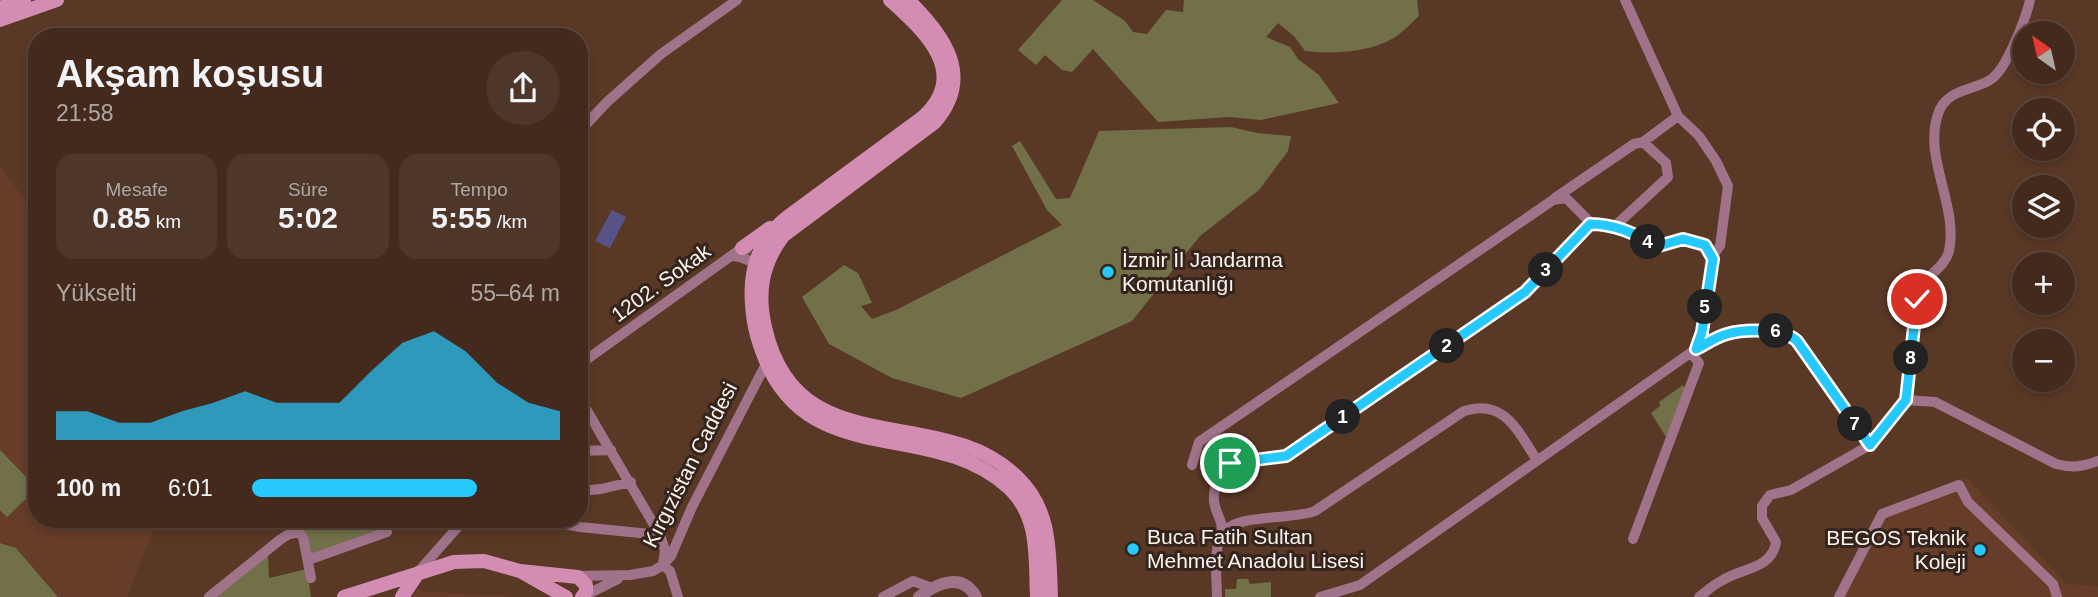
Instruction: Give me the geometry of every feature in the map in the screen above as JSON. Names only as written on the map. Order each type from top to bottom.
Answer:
[{"type":"main road","points":[[0,8],[24,0]]},
{"type":"main road","points":[[0,20],[57,0]]},
{"type":"main road","points":[[737,252],[932,110],[942,93],[943,72],[938,52],[890,0]]},
{"type":"main road","points":[[762,260],[789,230],[934,123],[949,103],[954,75],[948,50],[938,33],[908,0]]},
{"type":"main road","points":[[789,216],[771,232],[762,260],[761,304],[776,380],[790,400],[816,421],[838,430],[969,460],[1011,489],[1023,505],[1032,526],[1037,597]]},
{"type":"main road","points":[[770,358],[807,400],[825,411],[856,422],[971,448],[992,457],[1011,471],[1025,485],[1043,513],[1048,533],[1051,597]]},
{"type":"main road","name":"Kırgızistan Caddesi","points":[[344,597],[454,562],[475,560],[520,572],[574,576]]},
{"type":"main road","name":"Kırgızistan Caddesi","points":[[520,572],[566,597]]},
{"type":"main road","points":[[402,597],[418,573]]},
{"type":"main road","points":[[566,597],[562,586],[567,579],[574,576],[584,581],[587,588],[583,597]]},
{"type":"street","points":[[588,122],[661,54],[737,0]]},
{"type":"street","points":[[1625,0],[1678,116],[1699,136],[1728,186],[1720,246],[1713,255],[1702,332],[1694,351],[1699,363],[1633,539]]},
{"type":"street","points":[[1699,597],[1723,579],[1770,558],[1776,542],[1762,518],[1762,506],[1770,495],[1791,490],[1870,445],[1906,400],[1917,299],[1923,285],[1945,263],[1950,242],[1948,207],[1935,149],[1937,117],[1947,99],[1991,80],[2000,71],[2030,0]]},
{"type":"street","points":[[1192,465],[1199,442],[1678,116]]},
{"type":"street","points":[[1614,227],[1668,177],[1665,163],[1643,142]]},
{"type":"street","points":[[1553,200],[1566,198],[1590,224]]},
{"type":"street","points":[[1217,597],[1217,554],[1222,522],[1214,499],[1220,471],[1226,465],[1234,461],[1286,456],[1525,292],[1590,224],[1606,224],[1655,247],[1683,239],[1700,243],[1713,255]]},
{"type":"street","name":"1202. Sokak","points":[[588,359],[737,252],[762,260]]},
{"type":"street","points":[[1320,597],[1360,585],[1694,351],[1727,334],[1774,331],[1791,335],[1870,445]]},
{"type":"street","name":"Kırgızistan Caddesi","points":[[574,576],[630,575],[653,571],[663,565],[671,555],[691,507],[770,358]]},
{"type":"street","points":[[1906,400],[1935,402],[2056,464],[2070,467],[2098,461]]},
{"type":"street","points":[[1221,535],[1228,527],[1238,522],[1293,517],[1315,511],[1468,409],[1492,409],[1504,415],[1537,460]]},
{"type":"street","points":[[588,412],[660,535],[665,550],[663,565],[670,571],[678,597]]},
{"type":"street","points":[[588,451],[611,450]]},
{"type":"street","points":[[588,490],[631,482]]},
{"type":"street","points":[[1839,597],[1882,514],[1959,485],[1968,502],[2053,584],[2057,597]]},
{"type":"street","points":[[209,597],[299,528]]},
{"type":"street","points":[[418,573],[457,528]]},
{"type":"street","points":[[588,528],[660,535]]},
{"type":"street","points":[[290,534],[298,532],[303,537],[311,578]]},
{"type":"street","points":[[308,560],[387,532]]},
{"type":"street","name":"Kırgızistan Caddesi","points":[[583,597],[630,575]]},
{"type":"street","points":[[883,597],[913,581],[932,588]]},
{"type":"street","points":[[919,597],[945,582],[959,582],[970,588],[976,597]]},
{"type":"shaded area","points":[[1062,0],[1093,0],[1125,21],[1133,32],[1147,34],[1166,10],[1183,12],[1184,0],[1417,0],[1419,16],[1388,41],[1365,49],[1341,52],[1305,51],[1294,36],[1278,23],[1266,37],[1290,47],[1298,59],[1319,75],[1339,103],[1261,120],[1229,117],[1158,122],[1093,49],[1072,72],[1062,70],[1045,55],[1036,65],[1018,50]]},
{"type":"shaded area","points":[[1231,127],[1291,136],[1288,151],[1259,190],[1200,236],[1132,321],[961,398],[892,378],[829,344],[802,297],[844,265],[858,273],[872,303],[861,306],[872,319],[896,310],[1062,225],[1047,210],[1012,146],[1020,141],[1056,199],[1070,198],[1099,131]]},
{"type":"shaded area","points":[[0,165],[28,205],[28,528],[154,528],[127,597],[58,597],[16,549],[0,542]]},
{"type":"shaded area","points":[[612,210],[626,217],[610,248],[595,241]]},
{"type":"shaded area","points":[[1683,385],[1685,388],[1666,437],[1651,413],[1660,406],[1659,402]]},
{"type":"shaded area","points":[[0,450],[28,479],[28,497],[7,517],[0,510]]},
{"type":"shaded area","points":[[1966,477],[2067,584],[2098,586],[2098,597],[1837,597],[1881,509]]},
{"type":"shaded area","points":[[307,528],[395,529],[308,558],[303,530]]},
{"type":"shaded area","points":[[0,543],[16,548],[58,597],[0,597]]},
{"type":"shaded area","points":[[268,554],[269,578],[307,569],[311,597],[214,597]]},
{"type":"shaded area","points":[[1237,579],[1248,579],[1250,584],[1271,582],[1271,597],[1225,597],[1225,589],[1236,589]]},
{"type":"shaded area","points":[[418,587],[424,592],[508,595],[412,597]]},
{"type":"place","name":"İzmir İl Jandarma Komutanlığı","points":[[1108,272]]},
{"type":"place","name":"Buca Fatih Sultan Mehmet Anadolu Lisesi","points":[[1133,549]]},
{"type":"place","name":"BEGOS Teknik Koleji","points":[[1980,550]]},
{"type":"route","points":[[1230,463],[1286,456],[1525,292],[1590,224],[1606,224],[1655,247],[1683,239],[1705,245],[1713,259],[1702,332],[1696,349],[1727,334],[1774,331],[1791,335],[1870,445],[1906,400],[1917,299]]}]
